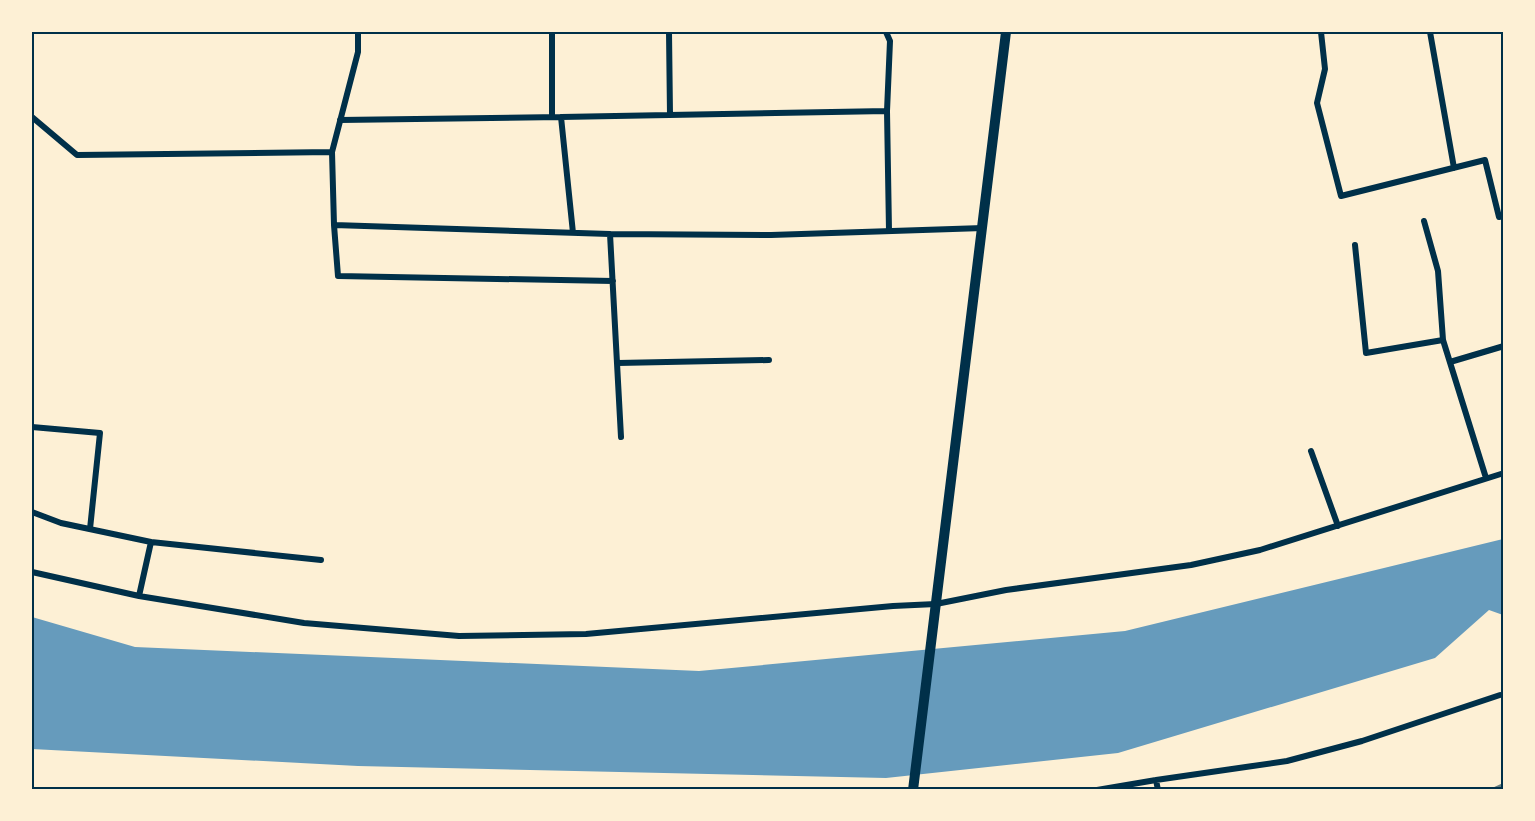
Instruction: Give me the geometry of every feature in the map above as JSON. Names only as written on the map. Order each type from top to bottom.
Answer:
[{"type":"street","points":[[358,32],[358,52],[332,152],[338,276],[613,281]]},
{"type":"street","points":[[552,32],[552,117]]},
{"type":"street","points":[[669,32],[670,115]]},
{"type":"street","points":[[886,32],[890,41],[887,111],[889,231]]},
{"type":"street","points":[[912,789],[1006,32]]},
{"type":"street","points":[[1321,32],[1325,69],[1317,103],[1341,196],[1485,160],[1499,217],[1503,216]]},
{"type":"street","points":[[1430,32],[1454,168]]},
{"type":"street","points":[[340,120],[887,111]]},
{"type":"street","points":[[32,117],[77,154],[332,152]]},
{"type":"street","points":[[561,117],[573,233]]},
{"type":"street","points":[[1424,220],[1437,271],[1443,340],[1486,478]]},
{"type":"street","points":[[334,225],[610,234],[771,236],[983,228]]},
{"type":"street","points":[[610,234],[621,436]]},
{"type":"street","points":[[1355,245],[1366,353],[1443,340]]},
{"type":"street","points":[[1450,362],[1503,346]]},
{"type":"street","points":[[618,363],[769,360]]},
{"type":"street","points":[[32,427],[100,433],[90,529]]},
{"type":"street","points":[[1311,451],[1338,526]]},
{"type":"street","points":[[32,572],[139,597],[304,623],[459,636],[586,634],[893,606],[936,609],[1006,590],[1191,565],[1260,550],[1503,473]]},
{"type":"street","points":[[32,512],[62,523],[151,542],[321,560]]},
{"type":"street","points":[[139,597],[151,542]]},
{"type":"street","points":[[1097,789],[1287,761],[1362,741],[1500,695]]},
{"type":"street","points":[[1156,780],[1158,789]]},
{"type":"water","points":[[1503,539],[1503,615],[1489,610],[1435,658],[1118,753],[886,778],[358,766],[32,749],[32,617],[135,647],[699,671],[1125,631]]},
{"type":"railway","points":[[1493,790],[1504,785]]}]
